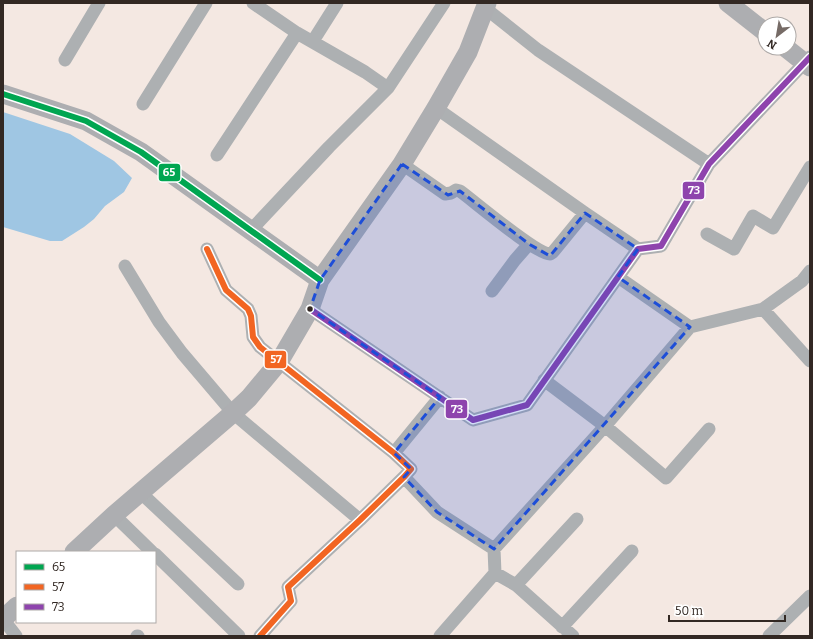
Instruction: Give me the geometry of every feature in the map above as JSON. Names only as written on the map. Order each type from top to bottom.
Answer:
[{"type":"main road","points":[[728,3],[757,26]]},
{"type":"main road","points":[[75,551],[114,515],[233,413],[249,398],[279,362],[310,309],[320,280],[402,164],[436,108],[468,52],[486,5]]},
{"type":"main road","points":[[797,55],[808,62]]},
{"type":"main road","points":[[3,94],[86,121],[134,148],[320,280]]},
{"type":"main road","points":[[3,619],[16,607]]},
{"type":"street","points":[[66,60],[99,3]]},
{"type":"street","points":[[142,104],[206,3]]},
{"type":"street","points":[[253,3],[297,32],[365,72],[388,88]]},
{"type":"street","points":[[313,41],[337,3]]},
{"type":"street","points":[[251,230],[329,147],[388,88],[444,3]]},
{"type":"street","points":[[486,5],[538,50],[709,164]]},
{"type":"street","points":[[217,154],[297,32]]},
{"type":"street","points":[[436,108],[638,249],[661,246],[709,164],[808,62]]},
{"type":"street","points":[[402,164],[445,194],[456,190],[460,191],[529,244],[546,254],[550,254],[585,213]]},
{"type":"street","points":[[707,234],[734,249],[753,216],[774,228],[810,167]]},
{"type":"street","points":[[492,291],[529,244]]},
{"type":"street","points":[[207,249],[226,290],[248,308],[252,316],[253,337],[260,347],[394,453],[411,469],[360,520],[288,587],[291,601],[260,636]]},
{"type":"street","points":[[310,309],[473,420],[527,405],[638,249]]},
{"type":"street","points":[[125,266],[164,328],[182,353],[233,413],[360,520]]},
{"type":"street","points":[[440,636],[495,573],[494,549],[605,426],[690,328],[763,310],[802,281],[810,271]]},
{"type":"street","points":[[618,277],[690,328]]},
{"type":"street","points":[[763,310],[810,361]]},
{"type":"street","points":[[544,380],[605,426],[666,478],[709,429]]},
{"type":"street","points":[[394,453],[440,397]]},
{"type":"street","points":[[404,477],[437,512],[494,549]]},
{"type":"street","points":[[141,493],[238,584]]},
{"type":"street","points":[[114,515],[151,551]]},
{"type":"street","points":[[516,585],[577,519]]},
{"type":"street","points":[[562,627],[632,551]]},
{"type":"street","points":[[156,555],[239,636]]},
{"type":"street","points":[[495,573],[516,585],[573,636]]},
{"type":"street","points":[[769,636],[810,596]]},
{"type":"street","points":[[3,619],[16,636]]},
{"type":"highlighted area","points":[[402,164],[448,195],[460,191],[529,244],[550,256],[585,213],[638,249],[618,277],[690,327],[494,549],[437,512],[404,477],[411,469],[394,453],[440,397],[310,309],[320,280]]},
{"type":"water","points":[[3,112],[70,134],[114,161],[132,178],[124,192],[105,206],[94,219],[84,227],[62,241],[50,241],[3,227]]},
{"type":"transit line","name":"73","points":[[310,309],[473,420],[527,405],[638,249],[661,246],[709,164],[810,57]]},
{"type":"transit line","name":"65","points":[[3,94],[86,121],[141,152],[320,280]]},
{"type":"transit line","name":"57","points":[[207,249],[226,290],[248,309],[251,316],[253,337],[260,347],[394,453],[411,469],[360,520],[288,587],[291,601],[260,636]]}]
